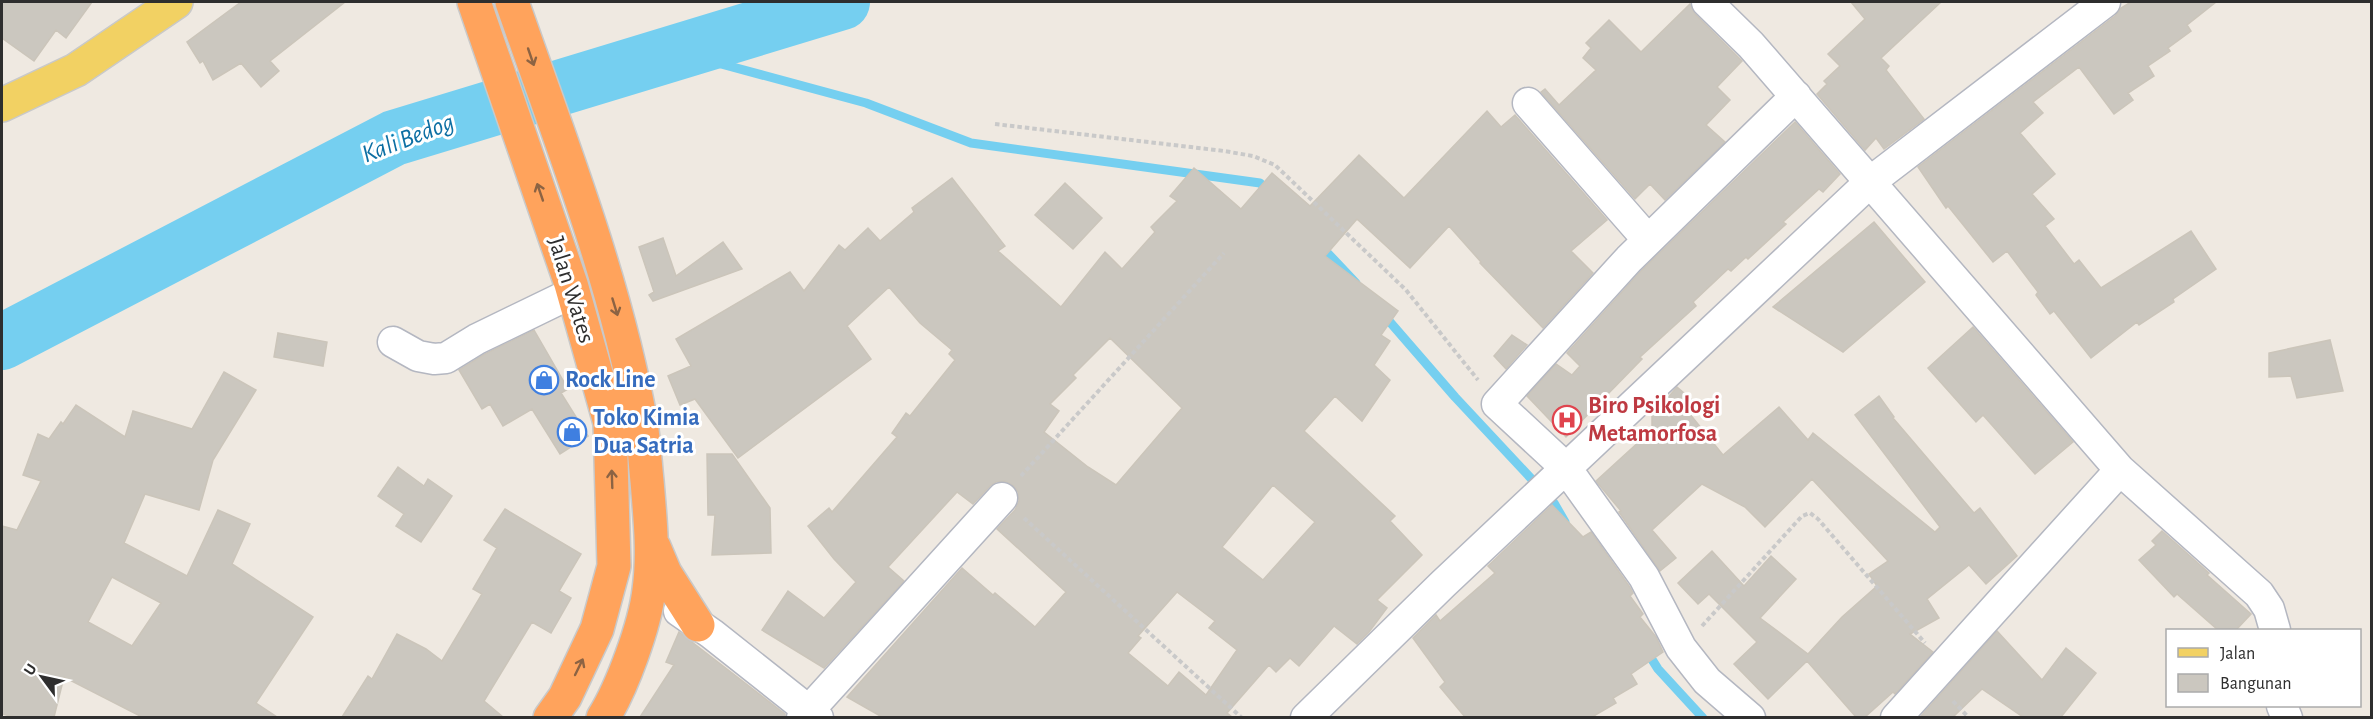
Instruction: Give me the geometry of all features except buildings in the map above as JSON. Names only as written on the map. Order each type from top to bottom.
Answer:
[{"type":"highway","name":"Jalan Wates","points":[[512,2],[598,251],[622,332],[641,425],[651,540],[649,591],[634,646],[616,698],[603,717]]},
{"type":"highway","name":"Jalan Wates","points":[[475,4],[574,292],[610,423],[614,566],[597,629],[565,697],[550,717]]},
{"type":"highway","points":[[651,540],[665,573],[698,624]]},
{"type":"highway","points":[[634,646],[656,626],[668,620],[698,624]]},
{"type":"main road","points":[[2,105],[76,70],[176,2]]},
{"type":"street","points":[[1707,2],[1751,45],[1796,96],[2120,471],[2259,594],[2269,609],[2275,629]]},
{"type":"street","points":[[1305,717],[1870,182],[2105,2]]},
{"type":"street","points":[[1750,717],[1707,681],[1681,648],[1644,577],[1556,477],[1497,404],[1648,240],[1796,96]]},
{"type":"street","points":[[1528,103],[1648,240]]},
{"type":"street","points":[[393,342],[418,356],[434,359],[446,358],[477,339],[574,292]]},
{"type":"street","points":[[1896,717],[2120,471]]},
{"type":"street","points":[[649,591],[698,624],[809,715],[1002,498]]},
{"type":"path","points":[[995,124],[1224,151],[1253,156],[1275,165],[1406,290],[1497,404]]},
{"type":"path","points":[[1224,253],[1002,498],[1242,717]]},
{"type":"path","points":[[1681,648],[1802,516],[1810,513],[1818,519],[1943,664]]},
{"type":"waterway","name":"Kali Bedog","points":[[2,342],[394,138],[842,2]]},
{"type":"waterway","points":[[677,52],[866,103],[971,143],[1260,183],[1269,192]]},
{"type":"waterway","points":[[1320,245],[1356,283]]},
{"type":"waterway","points":[[1383,314],[1455,397],[1554,503],[1565,522]]},
{"type":"waterway","points":[[1646,650],[1658,669],[1703,718]]},
{"type":"place","name":"Rock Line","points":[[544,380]]},
{"type":"place","name":"Biro Psikologi Metamorfosa","points":[[1567,420]]},
{"type":"place","name":"Toko Kimia Dua Satria","points":[[572,432]]}]
